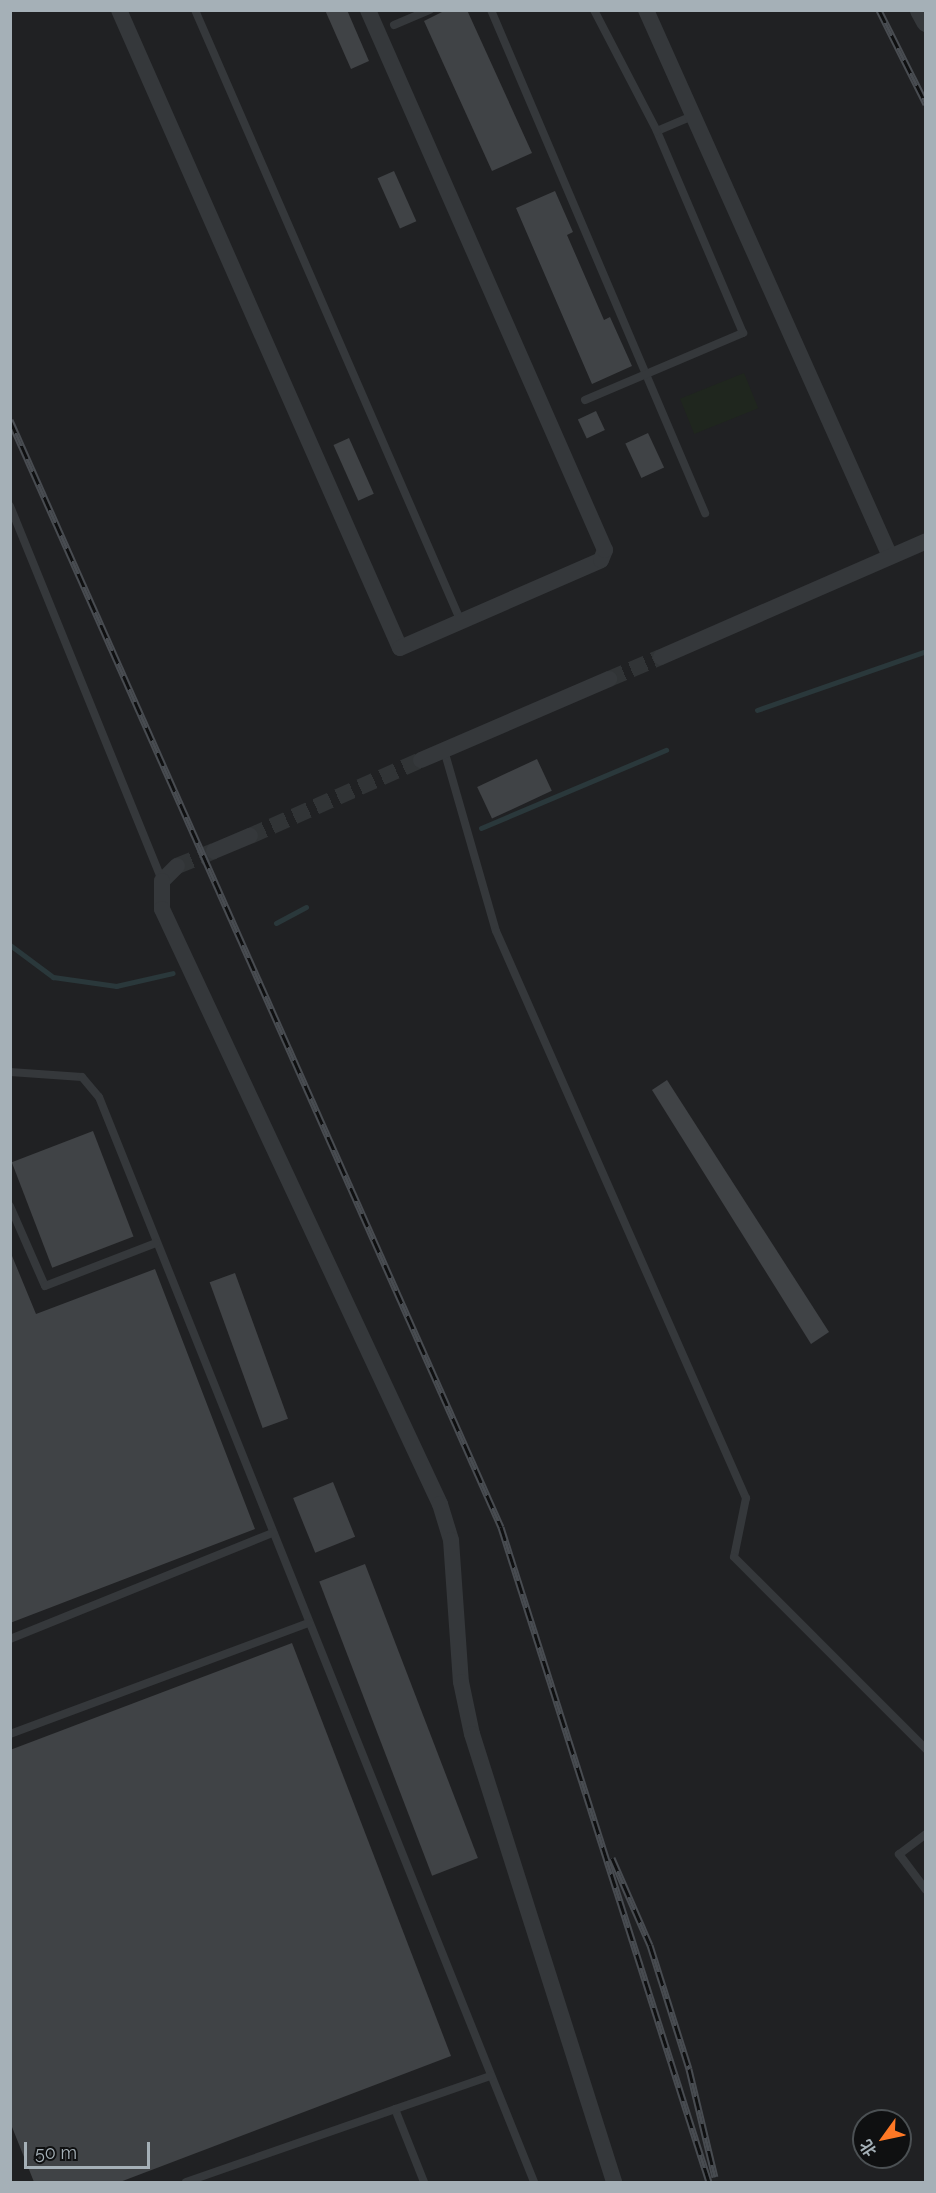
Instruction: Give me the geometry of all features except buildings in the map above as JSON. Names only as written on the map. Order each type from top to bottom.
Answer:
[{"type":"street","points":[[119,10],[386,627],[400,648],[462,624],[601,560],[604,550],[368,10]]},
{"type":"street","points":[[646,10],[889,554]]},
{"type":"street","points":[[921,10],[926,21]]},
{"type":"street","points":[[661,657],[889,554],[926,541]]},
{"type":"street","points":[[421,760],[609,679]]},
{"type":"street","points":[[214,851],[250,836]]},
{"type":"street","points":[[177,866],[162,881],[162,909],[440,1504],[451,1540],[461,1682],[472,1734],[614,2182]]},
{"type":"lane","points":[[195,10],[462,624]]},
{"type":"lane","points":[[394,25],[430,10]]},
{"type":"lane","points":[[491,10],[705,513]]},
{"type":"lane","points":[[585,400],[743,333],[657,131],[594,10]]},
{"type":"lane","points":[[657,131],[693,116]]},
{"type":"lane","points":[[10,506],[162,881]]},
{"type":"lane","points":[[444,750],[496,932],[746,1498],[734,1557],[926,1749]]},
{"type":"lane","points":[[10,1072],[82,1077],[99,1097],[534,2182]]},
{"type":"lane","points":[[10,1206],[45,1286],[156,1243]]},
{"type":"lane","points":[[10,1639],[273,1533]]},
{"type":"lane","points":[[10,1734],[309,1623]]},
{"type":"lane","points":[[926,1834],[899,1854],[926,1890]]},
{"type":"lane","points":[[186,2182],[491,2076]]},
{"type":"lane","points":[[395,2109],[424,2182]]},
{"type":"shaded area","points":[[11,11],[925,11],[925,2182],[11,2182]]},
{"type":"shaded area","points":[[744,373],[758,408],[694,434],[680,399]]},
{"type":"waterway","points":[[757,710],[926,651]]},
{"type":"waterway","points":[[481,828],[666,750]]},
{"type":"waterway","points":[[276,923],[306,907]]},
{"type":"waterway","points":[[10,945],[53,977],[116,986],[173,973]]},
{"type":"tunnel","points":[[609,679],[661,657]]},
{"type":"tunnel","points":[[250,836],[421,760]]},
{"type":"tunnel","points":[[177,866],[214,851]]},
{"type":"railway","points":[[879,10],[926,104]]},
{"type":"railway","points":[[10,420],[501,1527],[709,2182]]},
{"type":"railway","points":[[612,1858],[650,1945],[689,2069],[715,2177]]}]
